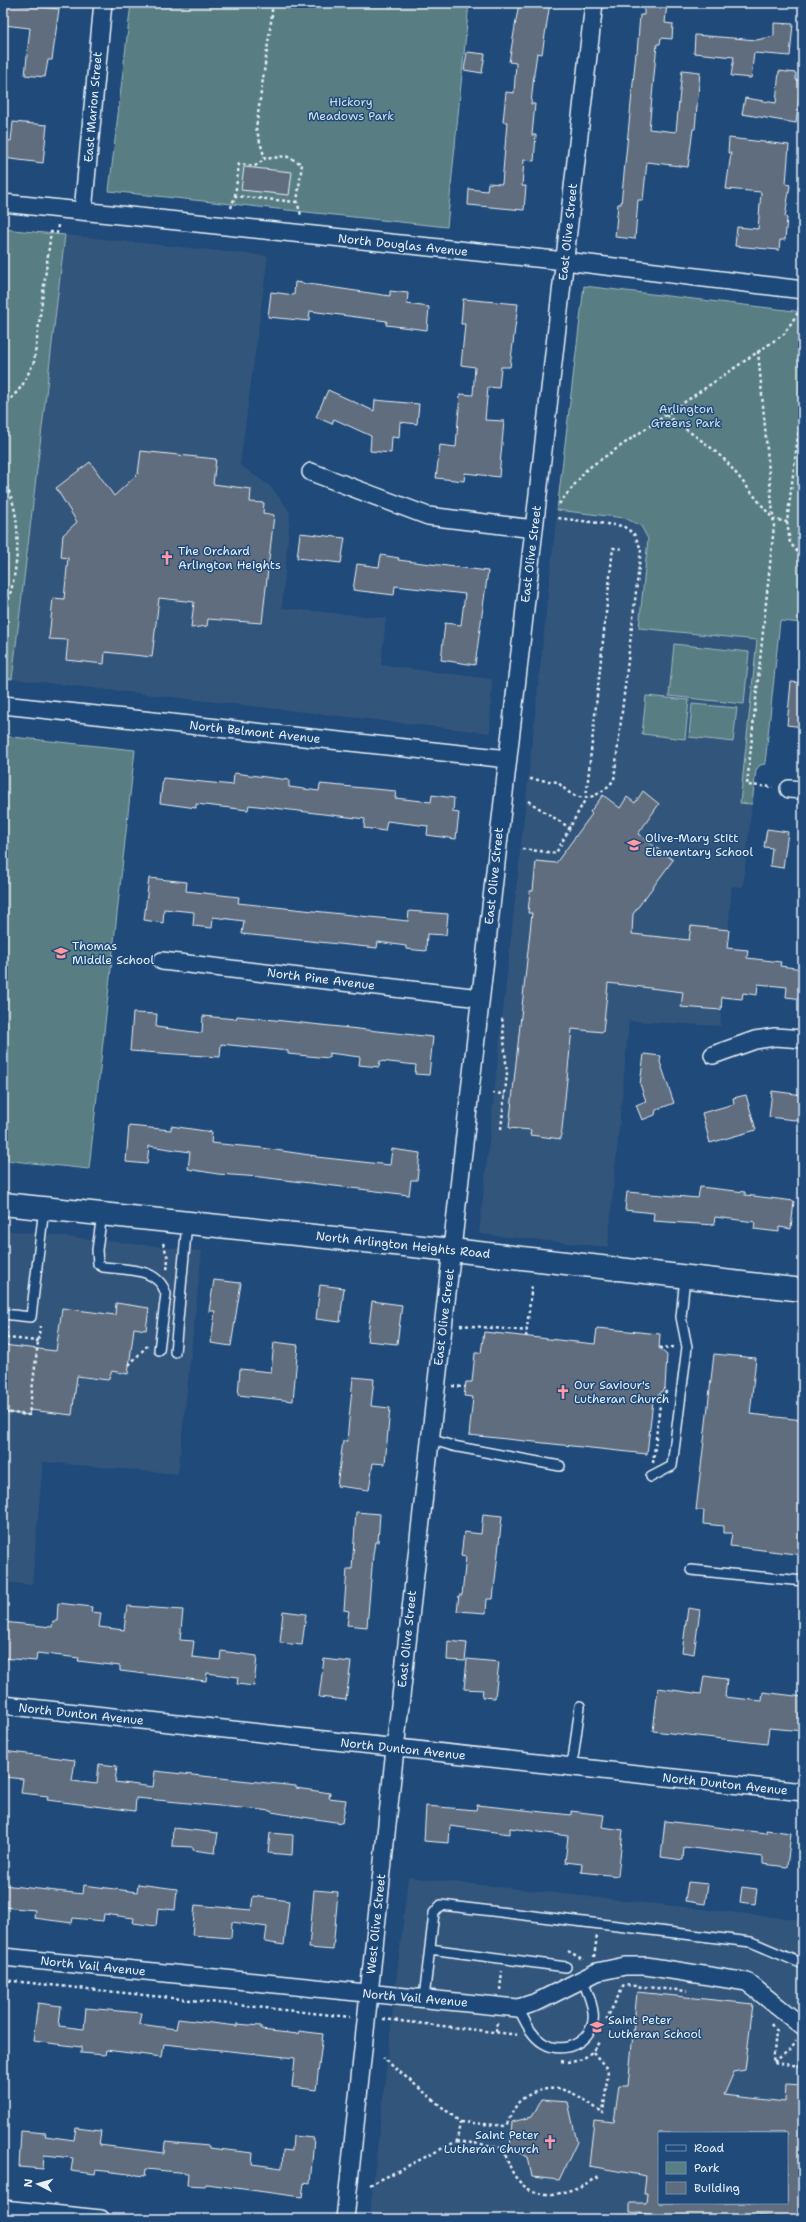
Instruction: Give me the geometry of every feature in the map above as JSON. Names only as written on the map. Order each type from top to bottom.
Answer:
[{"type":"main road","name":"North Arlington Heights Road","points":[[3,1204],[452,1250],[803,1290]]},
{"type":"street","name":"East Marion Street","points":[[83,211],[102,3]]},
{"type":"street","name":"East Olive Street","points":[[394,1749],[594,3]]},
{"type":"street","name":"North Douglas Avenue","points":[[3,202],[565,261],[802,290]]},
{"type":"street","points":[[310,472],[428,516],[534,529]]},
{"type":"street","name":"North Belmont Avenue","points":[[3,705],[508,759]]},
{"type":"street","name":"North Pine Avenue","points":[[162,961],[480,998]]},
{"type":"street","points":[[713,1055],[755,1040],[768,1038],[803,1040]]},
{"type":"street","name":"North Dunton Avenue","points":[[3,1705],[394,1749],[803,1792]]},
{"type":"street","name":"West Olive Street","points":[[345,2219],[394,1749]]},
{"type":"street","name":"North Vail Avenue","points":[[3,1957],[518,2008],[536,2002],[598,1972],[625,1966],[646,1966],[747,1982],[801,2032]]},
{"type":"street","points":[[3,2208],[101,2219]]},
{"type":"lane","points":[[6,1315],[31,1317],[44,1208]]},
{"type":"lane","points":[[102,1214],[98,1264],[103,1267],[152,1274],[164,1286],[166,1294],[159,1350]]},
{"type":"lane","points":[[176,1352],[187,1223]]},
{"type":"lane","points":[[652,1477],[672,1466],[687,1347],[681,1317],[685,1276]]},
{"type":"lane","points":[[430,1439],[453,1446],[560,1466]]},
{"type":"lane","points":[[691,1570],[803,1580]]},
{"type":"lane","points":[[572,1767],[580,1706]]},
{"type":"lane","points":[[424,1998],[434,1913],[441,1905],[751,1942],[803,1964]]},
{"type":"lane","points":[[430,1949],[566,1967]]},
{"type":"lane","points":[[518,2008],[532,2032],[542,2042],[553,2048],[566,2049],[577,2044],[588,2032],[592,2023],[593,2012],[583,1980]]},
{"type":"path","points":[[266,159],[256,128],[272,15],[272,3]]},
{"type":"path","points":[[231,208],[235,196],[239,164],[255,166],[266,159],[286,156],[302,164],[297,202],[301,215]]},
{"type":"path","points":[[235,196],[297,202]]},
{"type":"path","points":[[3,408],[22,386],[34,362],[51,232],[57,233],[60,209]]},
{"type":"path","points":[[559,504],[587,469],[784,334],[799,311],[802,290]]},
{"type":"path","points":[[758,351],[774,526],[747,785],[796,789]]},
{"type":"path","points":[[803,396],[787,522],[790,543],[803,558]]},
{"type":"path","points":[[666,415],[709,446],[726,461],[773,519],[787,522]]},
{"type":"path","points":[[3,480],[8,488],[15,508],[17,530],[11,595],[3,616]]},
{"type":"path","points":[[530,779],[558,782],[564,789],[575,797],[586,798],[592,797],[601,792],[614,780],[641,549],[634,534],[623,526],[558,518]]},
{"type":"path","points":[[522,849],[556,853],[586,798],[613,548],[624,549]]},
{"type":"path","points":[[528,801],[570,828]]},
{"type":"path","points":[[500,1129],[508,1074],[502,1016]]},
{"type":"path","points":[[492,1093],[505,1094]]},
{"type":"path","points":[[526,1337],[532,1284]]},
{"type":"path","points":[[6,1315],[6,1338],[39,1341]]},
{"type":"path","points":[[3,1412],[29,1415],[41,1326],[31,1317]]},
{"type":"path","points":[[443,1323],[527,1331]]},
{"type":"path","points":[[460,1387],[465,1387]]},
{"type":"path","points":[[594,1958],[598,1924]]},
{"type":"path","points":[[618,1984],[624,1985]]},
{"type":"path","points":[[606,2012],[608,2016]]},
{"type":"path","points":[[773,2063],[792,2048],[801,2032]]},
{"type":"path","points":[[383,2058],[460,2122],[506,2126],[516,2105],[526,2096],[542,2089],[556,2088],[570,2092],[586,2099],[603,2114],[608,2070],[593,2052]]},
{"type":"path","points":[[458,2141],[460,2122]]},
{"type":"path","points":[[370,2185],[458,2141],[503,2148],[516,2178],[527,2189],[546,2195],[578,2188],[601,2176]]},
{"type":"shaded area","points":[[65,235],[268,256],[240,465],[270,486],[286,506],[290,514],[282,608],[386,618],[381,665],[492,679],[490,733],[12,679]]},
{"type":"shaded area","name":"Olive-Mary Stitt Elementary School","points":[[557,510],[625,518],[641,526],[648,539],[639,628],[757,640],[740,802],[752,804],[743,887],[732,886],[720,1026],[629,1021],[608,1247],[479,1234]]},
{"type":"shaded area","points":[[3,1230],[202,1251],[178,1474],[43,1462],[32,1585],[3,1582]]},
{"type":"shaded area","name":"Saint Peter Lutheran School","points":[[408,1877],[803,1920],[803,2219],[369,2219]]},
{"type":"green space","name":"Hickory Meadows Park","points":[[131,3],[469,3],[447,227],[109,191]]},
{"type":"green space","points":[[3,229],[65,235],[12,679],[3,678]]},
{"type":"green space","name":"Arlington Greens Park","points":[[584,286],[803,312],[803,623],[780,621],[765,764],[760,765],[756,770],[752,804],[740,803],[757,640],[639,628],[648,539],[641,526],[625,518],[557,510]]},
{"type":"green space","points":[[674,644],[749,652],[744,704],[669,696]]},
{"type":"green space","points":[[646,696],[689,700],[685,739],[642,734]]},
{"type":"green space","points":[[692,704],[737,708],[733,742],[689,737]]},
{"type":"green space","name":"Thomas Middle School","points":[[3,736],[135,750],[89,1169],[3,1160]]},
{"type":"building","points":[[3,3],[59,9],[52,60],[48,60],[45,77],[25,75],[30,28],[3,25]]},
{"type":"building","points":[[519,3],[550,3],[542,54],[537,53],[534,74],[531,104],[535,104],[532,135],[536,135],[534,161],[524,160],[522,186],[526,186],[524,210],[468,205],[469,189],[487,191],[488,183],[502,184],[507,122],[503,122],[506,92],[514,93],[516,63],[509,62]]},
{"type":"building","points":[[644,3],[667,3],[665,23],[673,24],[672,39],[661,38],[660,44],[657,44],[649,129],[676,132],[682,70],[700,72],[695,129],[693,129],[688,167],[647,162],[643,200],[638,200],[635,239],[615,237],[618,204],[621,204],[640,15],[644,15]]},
{"type":"building","points":[[774,23],[793,24],[790,56],[754,53],[751,78],[731,76],[734,57],[694,53],[695,35],[757,40],[774,36]]},
{"type":"building","points":[[467,52],[485,54],[482,73],[464,70]]},
{"type":"building","points":[[779,71],[796,73],[796,80],[801,81],[796,123],[742,114],[745,98],[776,103]]},
{"type":"building","points":[[13,122],[47,125],[43,163],[3,158],[3,140],[11,141]]},
{"type":"building","points":[[729,138],[789,145],[786,184],[790,185],[785,217],[787,218],[785,240],[780,240],[779,250],[735,246],[737,227],[758,229],[761,192],[726,189],[731,153],[728,153]]},
{"type":"building","points":[[244,167],[292,172],[289,195],[241,190]]},
{"type":"building","points":[[295,282],[390,296],[390,291],[408,293],[407,304],[429,307],[427,330],[386,325],[387,321],[310,311],[309,321],[268,317],[271,292],[294,295]]},
{"type":"building","points":[[463,299],[518,304],[510,367],[501,367],[499,388],[488,387],[485,420],[504,421],[499,477],[465,473],[464,481],[436,478],[440,445],[456,447],[460,394],[473,395],[475,367],[461,365],[465,324],[461,324]]},
{"type":"building","points":[[328,390],[374,411],[375,400],[419,404],[417,424],[400,422],[399,438],[392,437],[391,453],[370,451],[371,436],[334,419],[332,424],[316,417]]},
{"type":"building","name":"The Orchard Arlington Heights","points":[[141,451],[216,459],[213,484],[251,489],[250,502],[264,503],[263,513],[274,515],[262,623],[208,619],[207,626],[191,628],[194,602],[159,598],[152,657],[105,652],[104,664],[66,660],[68,640],[49,639],[53,598],[64,599],[68,558],[61,557],[63,535],[77,522],[56,488],[90,462],[114,496],[138,474]]},
{"type":"building","points":[[300,533],[345,538],[341,563],[297,558]]},
{"type":"building","points":[[381,555],[399,558],[398,560],[488,571],[475,665],[441,660],[445,623],[461,625],[465,594],[395,586],[394,595],[353,590],[357,564],[379,567]]},
{"type":"building","points":[[791,682],[803,683],[803,727],[787,725]]},
{"type":"building","points":[[234,773],[289,780],[289,787],[319,791],[320,784],[396,791],[395,798],[431,802],[432,795],[454,798],[453,812],[459,813],[456,839],[427,835],[428,826],[387,821],[385,831],[364,828],[365,819],[249,805],[248,810],[196,804],[196,808],[160,803],[163,778],[233,785]]},
{"type":"building","name":"Olive-Mary Stitt Elementary School","points":[[643,791],[659,804],[638,834],[673,860],[633,914],[632,934],[689,940],[691,926],[729,930],[727,948],[748,950],[747,958],[781,962],[780,966],[803,969],[803,999],[786,997],[787,987],[758,984],[757,995],[743,993],[742,999],[722,997],[721,1010],[681,1007],[683,992],[608,983],[603,1032],[572,1029],[561,1139],[530,1135],[531,1130],[509,1128],[532,913],[528,913],[530,891],[533,891],[536,861],[556,863],[592,814],[590,812],[603,795],[620,808],[627,797],[635,803]]},
{"type":"building","points":[[767,829],[788,832],[783,868],[770,866],[772,848],[764,847]]},
{"type":"building","points":[[149,878],[187,882],[186,891],[239,897],[238,903],[408,921],[409,911],[448,914],[446,935],[427,934],[426,951],[406,949],[406,946],[378,942],[377,948],[242,934],[244,921],[213,917],[212,928],[193,926],[194,912],[164,909],[163,923],[144,920]]},
{"type":"building","points":[[133,1013],[157,1014],[156,1027],[202,1033],[203,1016],[236,1019],[237,1016],[433,1037],[429,1075],[415,1074],[416,1065],[380,1061],[379,1067],[359,1065],[360,1057],[329,1053],[329,1058],[288,1054],[288,1051],[221,1044],[220,1057],[130,1051]]},
{"type":"building","points":[[644,1054],[661,1056],[660,1062],[674,1103],[656,1110],[655,1115],[642,1120],[636,1105],[646,1101],[640,1084]]},
{"type":"building","points":[[772,1091],[803,1095],[803,1121],[769,1117]]},
{"type":"building","points":[[746,1095],[756,1130],[710,1143],[702,1113],[734,1104],[733,1098]]},
{"type":"building","points":[[129,1126],[171,1130],[171,1126],[212,1132],[211,1143],[262,1148],[316,1157],[390,1165],[392,1149],[420,1153],[417,1180],[411,1180],[409,1195],[260,1177],[218,1174],[188,1169],[190,1152],[149,1146],[147,1164],[126,1162]]},
{"type":"building","points":[[700,1187],[745,1192],[745,1195],[794,1201],[791,1229],[779,1227],[779,1232],[754,1229],[755,1222],[715,1217],[714,1225],[653,1221],[654,1213],[625,1210],[627,1192],[698,1198]]},
{"type":"building","points":[[214,1280],[241,1283],[231,1346],[211,1343],[215,1311],[209,1311]]},
{"type":"building","points":[[320,1285],[344,1288],[340,1322],[316,1319]]},
{"type":"building","points":[[372,1301],[402,1305],[397,1344],[367,1341]]},
{"type":"building","points":[[116,1303],[149,1308],[146,1330],[134,1328],[128,1374],[112,1371],[108,1380],[77,1376],[72,1415],[30,1410],[29,1415],[3,1412],[3,1345],[56,1351],[62,1308],[115,1315]]},
{"type":"building","name":"Our Saviour's Lutheran Church","points":[[597,1328],[660,1334],[659,1348],[667,1355],[665,1388],[653,1401],[647,1454],[469,1435],[473,1397],[464,1396],[466,1382],[472,1382],[475,1353],[481,1353],[484,1332],[595,1344]]},
{"type":"building","points":[[274,1342],[298,1345],[293,1401],[238,1395],[240,1369],[271,1372]]},
{"type":"building","points":[[714,1354],[756,1358],[750,1414],[803,1420],[803,1555],[730,1546],[732,1533],[724,1533],[724,1526],[703,1524],[704,1510],[696,1510]]},
{"type":"building","points":[[353,1377],[374,1379],[371,1406],[390,1408],[385,1464],[373,1463],[369,1490],[337,1486],[343,1441],[347,1441]]},
{"type":"building","points":[[356,1512],[380,1514],[378,1542],[375,1542],[373,1555],[367,1627],[347,1625],[349,1611],[344,1610],[347,1569],[352,1569]]},
{"type":"building","points":[[483,1514],[502,1516],[493,1599],[487,1599],[486,1613],[457,1611],[459,1595],[462,1595],[466,1557],[461,1556],[464,1532],[481,1534]]},
{"type":"building","points":[[58,1603],[92,1607],[91,1612],[101,1613],[99,1627],[124,1630],[127,1606],[183,1610],[180,1640],[194,1641],[192,1657],[220,1660],[221,1651],[257,1656],[254,1686],[237,1684],[238,1677],[207,1673],[206,1681],[120,1671],[120,1666],[78,1661],[79,1658],[37,1653],[36,1661],[3,1658],[3,1622],[52,1627],[53,1621],[57,1621]]},
{"type":"building","points":[[688,1608],[700,1610],[694,1654],[682,1652]]},
{"type":"building","points":[[283,1611],[306,1614],[302,1645],[280,1643]]},
{"type":"building","points":[[448,1641],[467,1643],[465,1661],[447,1660]]},
{"type":"building","points":[[324,1659],[351,1662],[346,1700],[319,1697]]},
{"type":"building","points":[[467,1659],[499,1662],[495,1698],[482,1697],[483,1690],[464,1689]]},
{"type":"building","points":[[704,1676],[727,1679],[725,1697],[762,1701],[763,1692],[803,1697],[803,1731],[769,1728],[767,1744],[653,1731],[658,1688],[701,1694]]},
{"type":"building","points":[[3,1751],[75,1760],[72,1781],[97,1784],[99,1764],[117,1766],[115,1782],[153,1787],[155,1771],[296,1786],[296,1788],[330,1793],[329,1798],[346,1800],[342,1823],[272,1811],[136,1798],[135,1811],[47,1800],[48,1796],[21,1793],[23,1779],[3,1777]]},
{"type":"building","points":[[477,1805],[571,1815],[571,1811],[604,1815],[602,1827],[623,1830],[618,1876],[581,1872],[582,1864],[565,1862],[568,1836],[510,1828],[510,1834],[450,1826],[449,1843],[424,1841],[426,1806],[476,1810]]},
{"type":"building","points":[[665,1821],[766,1833],[766,1830],[791,1833],[787,1867],[763,1864],[763,1857],[684,1847],[683,1860],[661,1857]]},
{"type":"building","points":[[173,1828],[218,1833],[215,1853],[193,1850],[193,1847],[172,1846]]},
{"type":"building","points":[[270,1833],[293,1835],[292,1855],[268,1853]]},
{"type":"building","points":[[688,1882],[708,1884],[705,1904],[685,1901]]},
{"type":"building","points":[[138,1884],[177,1889],[175,1910],[158,1908],[156,1926],[133,1923],[134,1918],[104,1914],[103,1921],[73,1918],[72,1923],[34,1918],[35,1910],[3,1907],[3,1885],[83,1894],[84,1885],[137,1892]]},
{"type":"building","points":[[742,1887],[757,1889],[755,1904],[740,1902]]},
{"type":"building","points":[[314,1890],[338,1892],[333,1950],[309,1948]]},
{"type":"building","points":[[253,1896],[289,1901],[284,1945],[265,1942],[267,1927],[232,1922],[231,1938],[192,1935],[195,1905],[251,1910]]},
{"type":"building","points":[[637,1992],[753,2004],[745,2070],[734,2072],[724,2095],[785,2102],[786,2084],[803,2085],[803,2212],[799,2212],[798,2219],[756,2215],[756,2219],[694,2219],[630,2212],[630,2203],[646,2203],[647,2193],[644,2193],[646,2176],[589,2166],[594,2120],[614,2122],[619,2086],[628,2086]]},
{"type":"building","points":[[38,2003],[61,2006],[59,2026],[84,2029],[86,2008],[141,2013],[139,2024],[176,2029],[178,2019],[237,2026],[237,2024],[261,2026],[261,2030],[298,2034],[299,2031],[323,2034],[316,2090],[292,2087],[295,2058],[164,2044],[162,2057],[106,2050],[105,2055],[81,2053],[81,2047],[33,2041]]},
{"type":"building","name":"Saint Peter Lutheran Church","points":[[541,2100],[568,2102],[577,2142],[559,2180],[532,2177],[528,2157],[510,2149],[512,2122],[532,2117]]},
{"type":"building","points":[[76,2128],[101,2131],[99,2145],[164,2153],[165,2142],[209,2146],[209,2148],[253,2153],[252,2164],[282,2168],[283,2150],[292,2151],[293,2136],[314,2138],[310,2184],[304,2183],[302,2197],[206,2184],[205,2186],[187,2185],[188,2173],[146,2169],[145,2176],[96,2170],[95,2174],[71,2171],[73,2158],[44,2155],[43,2169],[19,2167],[21,2131],[46,2133],[45,2136],[74,2140]]},
{"type":"place","name":"The Orchard Arlington Heights","points":[[167,558]]},
{"type":"place","name":"Olive-Mary Stitt Elementary School","points":[[634,845]]},
{"type":"place","name":"Thomas Middle School","points":[[61,953]]},
{"type":"place","name":"Our Saviour's Lutheran Church","points":[[563,1392]]},
{"type":"place","name":"Saint Peter Lutheran School","points":[[597,2027]]},
{"type":"place","name":"Saint Peter Lutheran Church","points":[[550,2142]]}]
